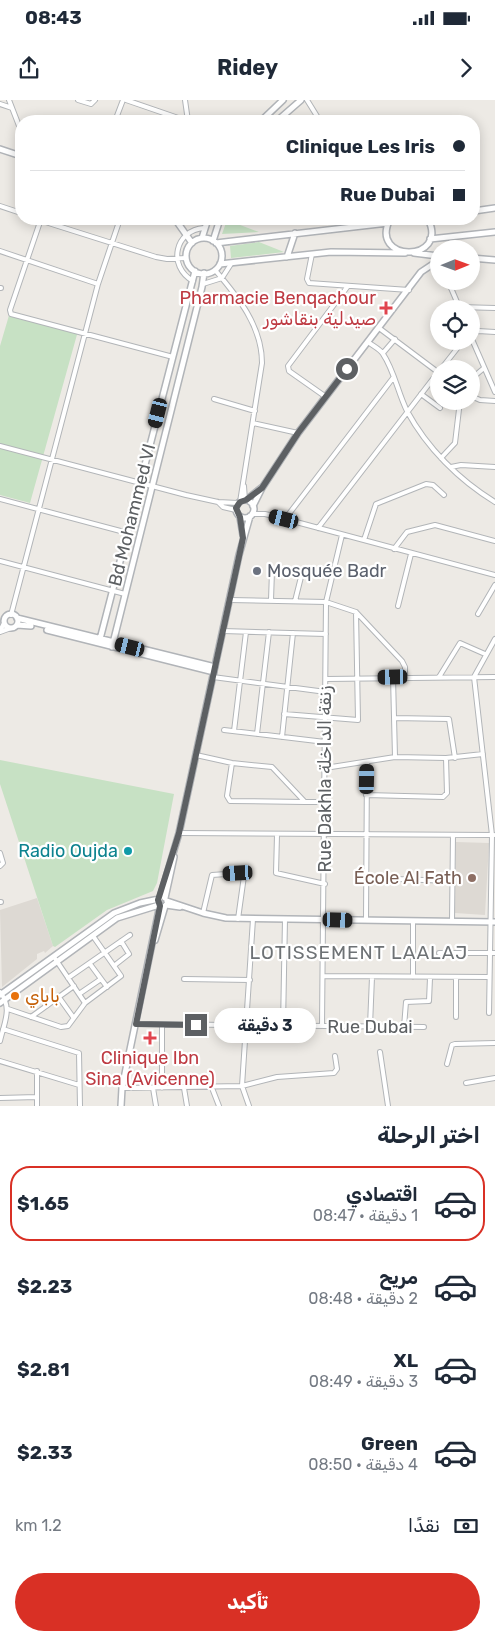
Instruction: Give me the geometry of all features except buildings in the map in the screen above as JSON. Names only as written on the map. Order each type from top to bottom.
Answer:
[{"type":"main road","points":[[267,115],[283,100]]},
{"type":"main road","points":[[284,115],[301,100]]},
{"type":"main road","points":[[0,149],[15,154]]},
{"type":"main road","points":[[480,210],[495,208]]},
{"type":"main road","points":[[179,225],[192,242]]},
{"type":"main road","points":[[202,238],[205,225]]},
{"type":"main road","points":[[219,225],[215,242],[221,252],[220,264],[215,270],[204,273],[195,271],[186,258],[188,248],[192,242],[202,238],[215,242],[351,225]]},
{"type":"main road","points":[[388,225],[387,232],[390,242],[396,249],[405,253]]},
{"type":"main road","points":[[412,253],[423,248],[430,239],[431,225]]},
{"type":"main road","points":[[430,239],[495,232]]},
{"type":"main road","points":[[287,258],[295,233]]},
{"type":"main road","points":[[220,264],[312,254],[412,253],[430,258]]},
{"type":"main road","points":[[480,259],[495,260]]},
{"type":"main road","points":[[121,1106],[122,1088],[153,945],[173,869],[174,855],[243,538],[253,507],[262,488],[298,433],[421,272],[430,265]]},
{"type":"main road","name":"Bd Mohammed VI","points":[[100,642],[195,271]]},
{"type":"main road","name":"Bd Mohammed VI","points":[[113,645],[151,486],[203,284],[204,273]]},
{"type":"main road","points":[[243,538],[240,517],[236,510],[242,502],[262,488]]},
{"type":"main road","points":[[242,502],[253,507]]},
{"type":"main road","points":[[240,517],[251,515]]},
{"type":"main road","points":[[17,618],[17,625]]},
{"type":"main road","points":[[4,619],[17,618],[100,642]]},
{"type":"main road","points":[[4,619],[11,628],[17,625],[26,625],[113,645],[214,672]]},
{"type":"main road","points":[[1,994],[114,913],[140,902],[163,902],[203,913],[238,919],[493,922]]},
{"type":"main road","points":[[0,1003],[122,916],[163,902]]},
{"type":"street","points":[[9,100],[15,116]]},
{"type":"street","points":[[78,100],[91,104],[96,100]]},
{"type":"street","points":[[118,115],[125,100],[171,115]]},
{"type":"street","points":[[146,106],[149,100]]},
{"type":"street","points":[[185,100],[186,115]]},
{"type":"street","points":[[307,100],[316,115]]},
{"type":"street","points":[[0,104],[12,108]]},
{"type":"street","points":[[0,206],[15,212]]},
{"type":"street","points":[[37,225],[10,310],[11,314],[173,357]]},
{"type":"street","points":[[58,225],[156,257],[186,258]]},
{"type":"street","points":[[0,632],[23,567],[98,284],[118,225]]},
{"type":"street","points":[[193,281],[182,272],[177,259],[178,245],[186,234],[204,228]]},
{"type":"street","points":[[0,251],[98,284]]},
{"type":"street","points":[[312,254],[307,279],[309,283],[409,290]]},
{"type":"street","points":[[203,284],[222,278],[231,264]]},
{"type":"street","points":[[0,446],[218,502],[242,502],[243,481],[262,363],[261,341],[250,317],[215,270]]},
{"type":"street","points":[[326,397],[289,371],[288,366],[348,286]]},
{"type":"street","points":[[480,308],[495,308]]},
{"type":"street","points":[[379,328],[430,364]]},
{"type":"street","points":[[480,331],[495,332]]},
{"type":"street","points":[[383,353],[395,339]]},
{"type":"street","points":[[368,342],[383,353],[408,411],[441,458],[476,489],[495,502]]},
{"type":"street","points":[[448,360],[456,350]]},
{"type":"street","points":[[477,350],[495,392]]},
{"type":"street","points":[[480,371],[484,368]]},
{"type":"street","points":[[284,519],[393,378]]},
{"type":"street","points":[[318,528],[430,382]]},
{"type":"street","points":[[421,394],[430,401]]},
{"type":"street","points":[[214,400],[255,411]]},
{"type":"street","points":[[480,400],[495,401]]},
{"type":"street","points":[[441,458],[455,443],[459,410]]},
{"type":"street","points":[[253,424],[298,433]]},
{"type":"street","points":[[451,467],[461,465],[495,467]]},
{"type":"street","points":[[364,540],[376,504],[426,484],[433,485],[444,495]]},
{"type":"street","points":[[0,498],[128,533]]},
{"type":"street","points":[[218,502],[223,507],[236,510]]},
{"type":"street","points":[[253,507],[265,514],[495,575]]},
{"type":"street","points":[[251,515],[265,514]]},
{"type":"street","points":[[394,549],[407,532],[435,525],[495,541]]},
{"type":"street","name":"Rue Dakhla زنقة الداخلة","points":[[322,1026],[325,884],[326,602],[342,535]]},
{"type":"street","points":[[398,606],[411,554]]},
{"type":"street","points":[[0,561],[125,594]]},
{"type":"street","points":[[271,600],[272,571],[302,573],[295,601]]},
{"type":"street","points":[[478,614],[495,585]]},
{"type":"street","points":[[230,600],[326,602],[356,612],[402,661],[405,667],[405,677]]},
{"type":"street","points":[[284,714],[358,720],[356,612]]},
{"type":"street","points":[[0,632],[11,628]]},
{"type":"street","points":[[223,631],[326,634]]},
{"type":"street","points":[[234,731],[246,632]]},
{"type":"street","points":[[257,734],[269,632]]},
{"type":"street","points":[[282,736],[293,633]]},
{"type":"street","points":[[489,1014],[494,835],[474,677],[495,639]]},
{"type":"street","points":[[439,678],[460,643],[485,654]]},
{"type":"street","points":[[214,672],[240,681],[326,692]]},
{"type":"street","points":[[393,677],[395,757]]},
{"type":"street","points":[[326,679],[495,677]]},
{"type":"street","points":[[394,718],[449,719],[454,758]]},
{"type":"street","points":[[224,730],[325,742]]},
{"type":"street","points":[[325,768],[395,757],[454,758],[483,754]]},
{"type":"street","points":[[196,755],[232,763],[272,767],[305,802]]},
{"type":"street","points":[[366,795],[443,797],[447,793],[446,758]]},
{"type":"street","points":[[366,920],[367,762]]},
{"type":"street","points":[[232,763],[227,796],[230,801],[325,802]]},
{"type":"street","points":[[179,833],[494,835]]},
{"type":"street","points":[[278,835],[276,873],[325,884]]},
{"type":"street","points":[[452,921],[453,835]]},
{"type":"street","points":[[0,853],[3,863],[0,866]]},
{"type":"street","points":[[203,913],[212,875],[240,873],[244,876],[244,883],[238,919]]},
{"type":"street","points":[[367,878],[452,881]]},
{"type":"street","points":[[249,1106],[242,1086],[254,919]]},
{"type":"street","points":[[283,1026],[285,919]]},
{"type":"street","points":[[413,977],[414,921]]},
{"type":"street","points":[[68,978],[130,935]]},
{"type":"street","points":[[8,1009],[65,1028],[85,1003],[121,976],[93,936]]},
{"type":"street","points":[[115,965],[129,954],[121,941]]},
{"type":"street","points":[[439,953],[492,953]]},
{"type":"street","points":[[54,957],[85,1003]]},
{"type":"street","points":[[90,964],[107,987]]},
{"type":"street","points":[[324,976],[489,977]]},
{"type":"street","points":[[370,1026],[372,976]]},
{"type":"street","points":[[404,1027],[406,1002],[429,1001],[430,978]]},
{"type":"street","points":[[456,978],[456,1017]]},
{"type":"street","points":[[79,994],[101,979]]},
{"type":"street","points":[[184,979],[250,980]]},
{"type":"street","points":[[31,1017],[74,986]]},
{"type":"street","points":[[0,1041],[8,1009],[6,999],[1,994]]},
{"type":"street","points":[[58,996],[72,1017]]},
{"type":"street","points":[[489,999],[495,999]]},
{"type":"street","name":"Rue Dubai","points":[[136,1024],[424,1027]]},
{"type":"street","points":[[162,1025],[162,1088]]},
{"type":"street","points":[[3,1029],[79,1053],[80,1106]]},
{"type":"street","points":[[447,1064],[452,1045],[495,1043]]},
{"type":"street","points":[[380,1052],[388,1106]]},
{"type":"street","points":[[122,1088],[242,1086],[283,1076],[334,1073],[337,1069],[335,1056]]},
{"type":"street","points":[[0,1061],[79,1085]]},
{"type":"street","points":[[37,1072],[37,1106]]},
{"type":"street","points":[[466,1083],[495,1078]]},
{"type":"street","points":[[153,1088],[156,1106]]},
{"type":"street","points":[[184,1088],[187,1106]]},
{"type":"street","points":[[212,1088],[219,1106]]},
{"type":"street","points":[[0,1098],[37,1098]]},
{"type":"shaded area","name":"École Al Fath","points":[[456,842],[489,843],[485,915],[455,913]]},
{"type":"shaded area","points":[[37,898],[53,946],[45,953],[44,951],[37,954],[37,959],[2,987],[0,910]]},
{"type":"green space","points":[[225,225],[240,225],[259,232],[222,234]]},
{"type":"green space","points":[[259,242],[284,252],[231,258],[230,246]]},
{"type":"green space","points":[[10,312],[78,331],[30,503],[0,495],[0,346]]},
{"type":"green space","points":[[0,760],[174,794],[157,883],[153,891],[107,910],[55,947],[53,946],[0,784]]},
{"type":"place","name":"Pharmacie Benqachour صيدلية بنقاشور","points":[[386,308]]},
{"type":"place","name":"Mosquée Badr","points":[[257,571]]},
{"type":"place","name":"Radio Oujda","points":[[128,851]]},
{"type":"place","name":"École Al Fath","points":[[472,878]]},
{"type":"place","name":"باباي","points":[[15,996]]},
{"type":"place","name":"Clinique Ibn Sina (Avicenne)","points":[[150,1038]]},
{"type":"district","name":"LOTISSEMENT LAALAJ","points":[[359,952]]},
{"type":"route","points":[[196,1025],[136,1024],[160,906],[158,900],[174,855],[243,538],[240,517],[236,508],[240,502],[246,500],[262,488],[298,433],[347,369]]}]
